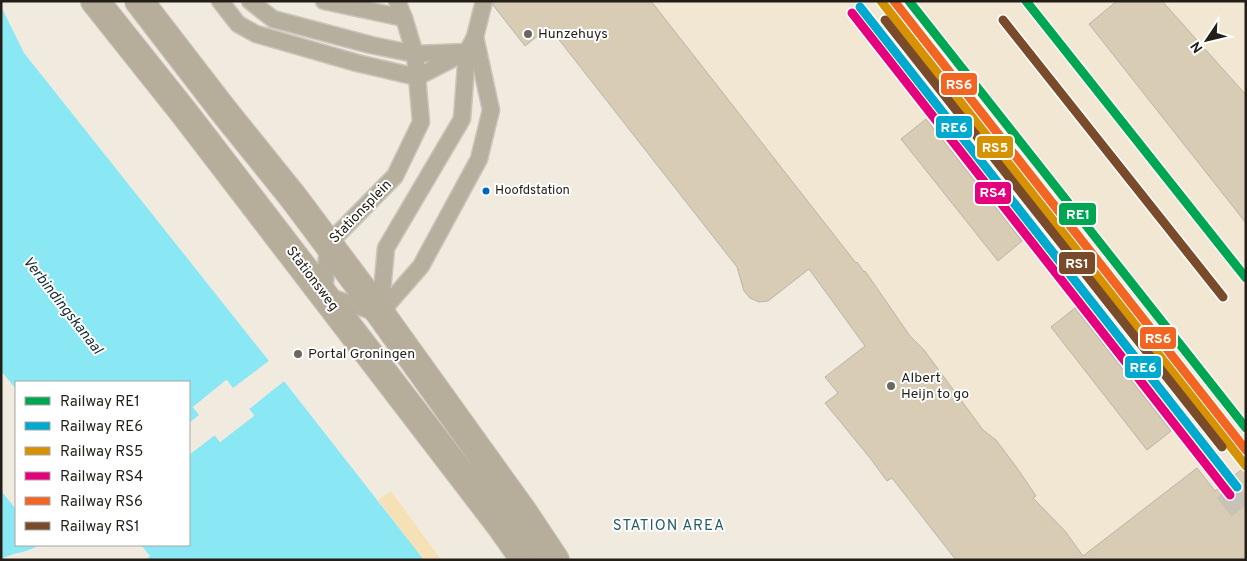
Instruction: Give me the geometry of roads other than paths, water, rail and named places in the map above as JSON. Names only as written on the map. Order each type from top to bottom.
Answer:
[{"type":"main road","name":"Stationsweg","points":[[95,1],[185,114],[502,526],[525,560]]},
{"type":"main road","points":[[139,1],[328,244],[523,512],[555,560]]},
{"type":"lane","points":[[220,1],[238,24],[256,34],[357,63],[417,77],[471,45]]},
{"type":"lane","points":[[250,1],[272,19],[371,45],[415,54],[471,45]]},
{"type":"lane","points":[[324,1],[404,18]]},
{"type":"lane","name":"Stationsplein","points":[[324,295],[328,244],[395,176],[421,122],[415,54],[404,18],[396,1]]},
{"type":"lane","points":[[380,314],[386,248],[462,119],[471,45],[484,1]]},
{"type":"lane","points":[[380,314],[421,266],[479,159],[491,110],[471,45]]},
{"type":"lane","points":[[324,295],[380,314]]},
{"type":"water","name":"Verbindingskanaal","points":[[1,6],[24,53],[269,361],[233,389],[226,380],[193,407],[220,442],[254,416],[249,409],[284,381],[424,560],[146,560],[150,556],[142,546],[190,546],[190,381],[15,381],[15,388],[1,371]]},
{"type":"water","points":[[1,491],[15,508],[15,546],[37,546],[1,559]]},
{"type":"tunnel","points":[[1224,507],[1246,490]]},
{"type":"rail line","name":"RS5","points":[[881,1],[1246,466]]},
{"type":"rail line","name":"RS6","points":[[894,1],[1246,450]]},
{"type":"rail line","name":"RE1","points":[[909,1],[1246,428]]},
{"type":"rail line","name":"RE1","points":[[1026,1],[1246,278]]},
{"type":"rail line","name":"RE6","points":[[860,7],[1237,487]]},
{"type":"rail line","name":"RS4","points":[[852,13],[1230,495]]},
{"type":"rail line","name":"RS1","points":[[885,20],[1222,447]]},
{"type":"rail line","name":"RS1","points":[[1003,20],[1223,297]]},
{"type":"place","name":"Hunzehuys","points":[[528,34]]},
{"type":"place","name":"Hoofdstation","points":[[486,191]]},
{"type":"place","name":"Portal Groningen","points":[[298,354]]},
{"type":"place","name":"Albert Heijn to go","points":[[891,386]]},
{"type":"district","name":"STATION AREA","points":[[669,526]]}]
